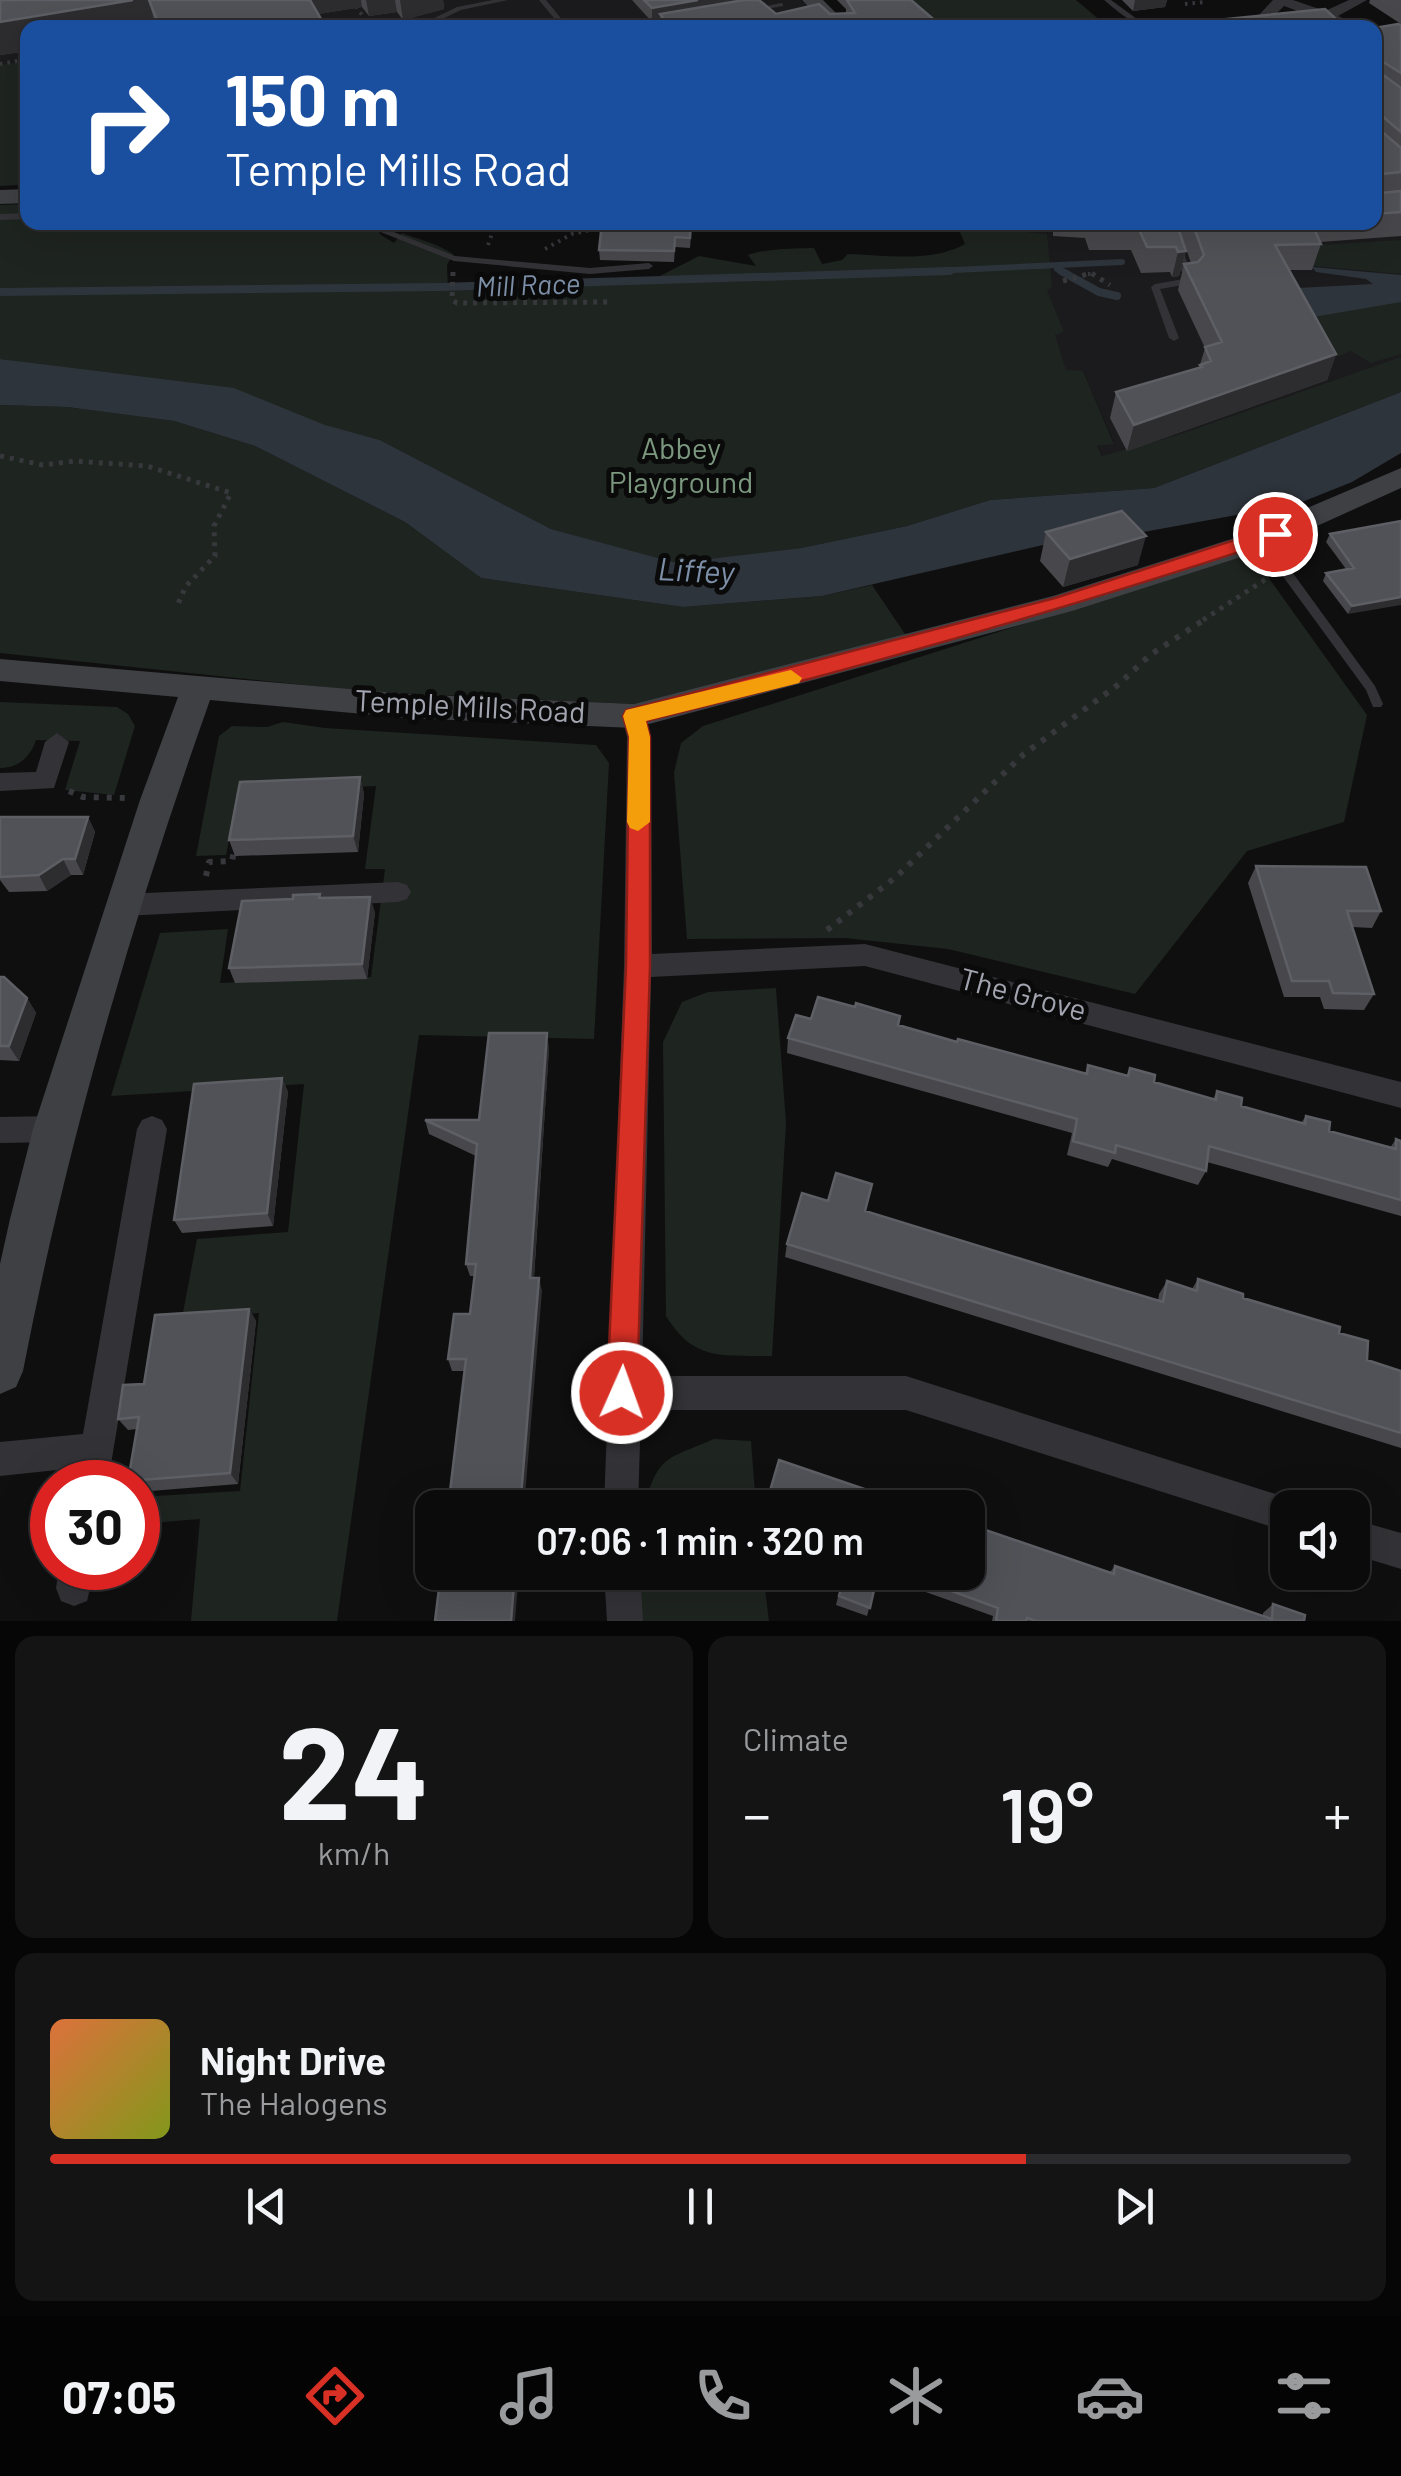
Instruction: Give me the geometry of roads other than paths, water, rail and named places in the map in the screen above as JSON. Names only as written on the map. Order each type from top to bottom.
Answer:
[{"type":"street","points":[[812,0],[833,20]]},
{"type":"street","points":[[1263,20],[1281,0],[1337,20]]},
{"type":"street","points":[[1326,16],[1360,0]]},
{"type":"street","name":"Temple Mills Road","points":[[0,670],[518,713],[634,716],[772,683],[1061,604],[1265,538],[1401,477]]},
{"type":"street","points":[[0,1371],[31,1218],[54,1129],[157,800],[198,688]]},
{"type":"street","points":[[620,1490],[638,966],[640,737],[634,716]]},
{"type":"street","points":[[0,782],[45,781],[57,742]]},
{"type":"street","points":[[123,905],[398,892]]},
{"type":"street","name":"The Grove","points":[[638,966],[865,955],[1401,1095]]},
{"type":"street","points":[[0,1130],[54,1129]]},
{"type":"street","points":[[95,1460],[152,1129]]},
{"type":"street","points":[[622,1393],[906,1394],[1270,1509]]},
{"type":"street","points":[[0,1459],[30,1461]]},
{"type":"street","points":[[1370,1542],[1401,1552]]},
{"type":"street","points":[[623,1590],[626,1621]]},
{"type":"lane","points":[[453,0],[459,8]]},
{"type":"lane","points":[[436,20],[459,8],[505,0]]},
{"type":"lane","points":[[542,0],[559,20]]},
{"type":"lane","points":[[1106,0],[1135,20]]},
{"type":"lane","points":[[731,13],[778,2],[792,16]]},
{"type":"lane","points":[[380,230],[454,258],[590,271],[649,266]]},
{"type":"lane","points":[[1155,232],[1162,230]]},
{"type":"lane","points":[[1173,230],[1190,282],[1155,287],[1174,338]]},
{"type":"lane","points":[[1265,538],[1371,689],[1377,704]]},
{"type":"water","points":[[1312,267],[1401,275],[1401,302],[1296,320],[1279,289],[1373,284],[1366,279],[1316,272]]},
{"type":"water","name":"Liffey","points":[[0,359],[234,388],[325,425],[380,440],[551,529],[676,563],[801,548],[907,526],[990,500],[1154,488],[1401,392],[1401,453],[1352,482],[1297,504],[1138,533],[1099,532],[822,596],[683,607],[481,578],[405,522],[255,446],[174,421],[67,407],[0,405]]},
{"type":"waterway","name":"Mill Race","points":[[898,273],[1122,262]]},
{"type":"waterway","name":"Mill Race","points":[[1057,269],[1066,274]]},
{"type":"waterway","name":"Mill Race","points":[[898,273],[950,271]]},
{"type":"waterway","name":"Mill Race","points":[[1061,271],[1099,292],[1117,296]]},
{"type":"waterway","name":"Mill Race","points":[[0,292],[440,287],[898,273]]},
{"type":"waterway","name":"Mill Race","points":[[869,274],[898,273]]},
{"type":"park label","name":"Abbey Playground","points":[[681,466]]}]
